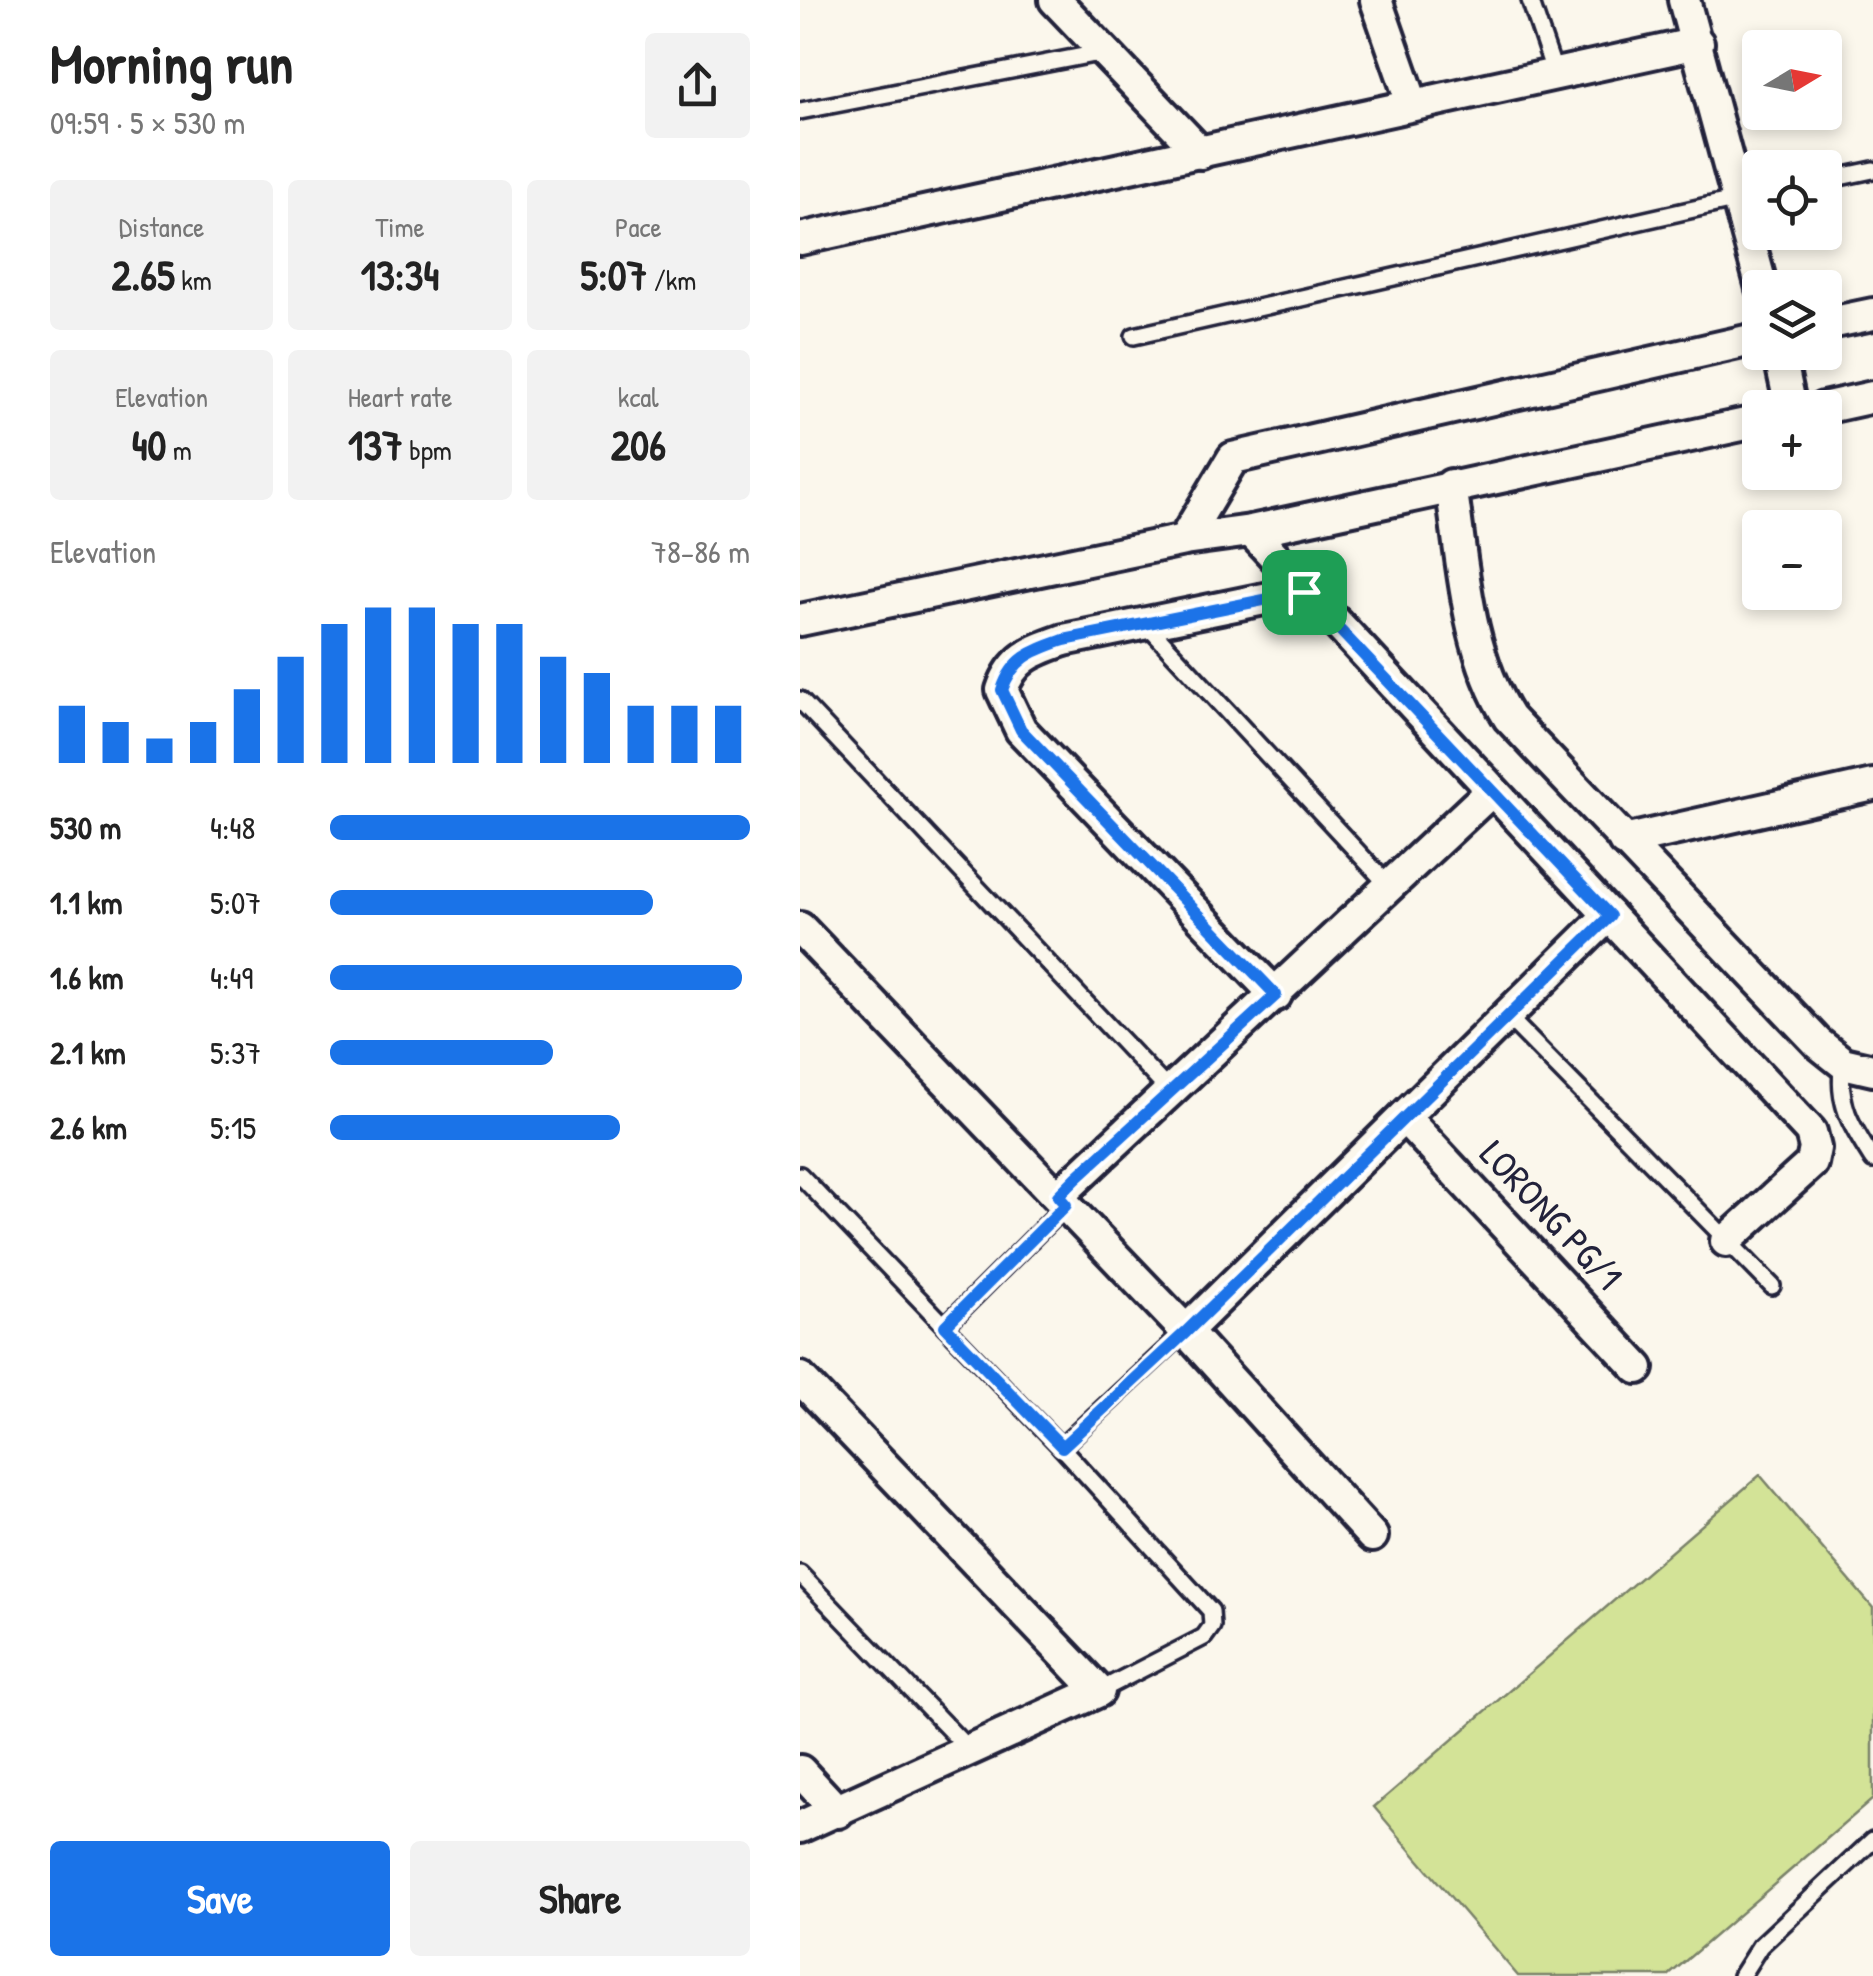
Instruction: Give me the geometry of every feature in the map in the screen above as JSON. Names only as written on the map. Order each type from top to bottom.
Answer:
[{"type":"street","points":[[1055,0],[1201,153]]},
{"type":"street","points":[[1376,0],[1412,103]]},
{"type":"street","points":[[1684,0],[1742,176]]},
{"type":"street","points":[[800,239],[1698,43]]},
{"type":"street","points":[[1842,320],[1873,314]]},
{"type":"street","points":[[1184,540],[1233,458],[1742,342]]},
{"type":"street","points":[[1842,404],[1873,397]]},
{"type":"street","points":[[800,620],[1184,540],[1251,531],[1742,425]]},
{"type":"street","points":[[1451,485],[1476,643],[1491,690],[1509,718],[1843,1063],[1873,1070]]},
{"type":"street","points":[[1251,531],[1810,1132],[1815,1148],[1812,1163],[1726,1240]]},
{"type":"street","points":[[1276,995],[1021,730],[1006,706],[1002,690],[1009,668],[1026,654],[1064,640],[1304,592]]},
{"type":"street","points":[[1624,841],[1873,785]]},
{"type":"street","points":[[1062,1201],[1169,1091],[1491,791]]},
{"type":"street","points":[[1186,1332],[1610,916]]},
{"type":"street","points":[[800,928],[1186,1332],[1372,1536]]},
{"type":"street","name":"LORONG PG/1","points":[[1404,1117],[1638,1368]]},
{"type":"street","points":[[800,1827],[1099,1691],[801,1382]]},
{"type":"street","points":[[800,1771],[838,1812]]},
{"type":"lane","points":[[1530,0],[1554,72]]},
{"type":"lane","points":[[800,112],[1104,52]]},
{"type":"lane","points":[[1842,176],[1873,170]]},
{"type":"lane","points":[[1134,336],[1742,199]]},
{"type":"lane","points":[[1146,624],[1390,887]]},
{"type":"lane","points":[[800,700],[1169,1091]]},
{"type":"lane","points":[[1507,1016],[1772,1286]]},
{"type":"lane","points":[[1843,1063],[1839,1088],[1844,1109],[1873,1160]]},
{"type":"lane","points":[[800,1175],[1062,1447],[1210,1610],[1212,1626],[1204,1637],[1099,1691]]},
{"type":"lane","points":[[945,1326],[1062,1201]]},
{"type":"lane","points":[[1062,1447],[1186,1332]]},
{"type":"lane","points":[[800,1574],[970,1751]]},
{"type":"lane","points":[[1742,1976],[1760,1946],[1873,1840]]},
{"type":"green space","points":[[1760,1475],[1873,1608],[1873,1799],[1668,1976],[1518,1976],[1374,1807]]},
{"type":"route","points":[[1304,592],[1610,916],[1186,1332],[1062,1447],[945,1326],[1066,1205],[1058,1196],[1076,1178],[1276,995],[1021,730],[1006,706],[1002,690],[1009,668],[1026,654],[1064,640],[1304,592]]}]
